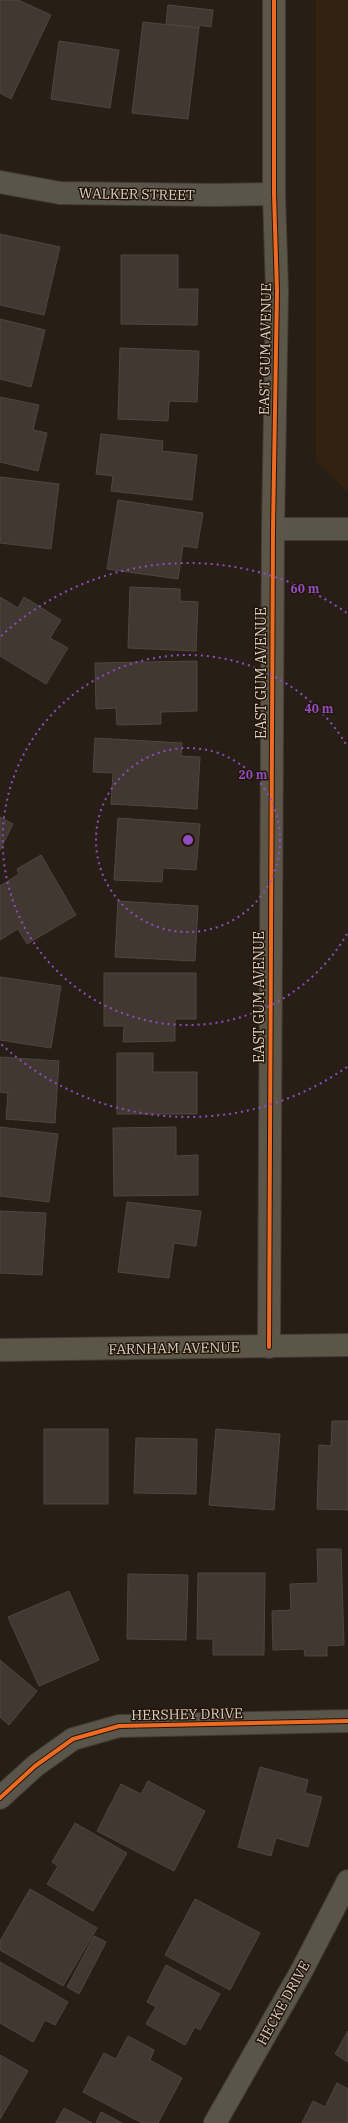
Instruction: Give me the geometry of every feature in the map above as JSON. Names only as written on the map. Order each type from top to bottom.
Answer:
[{"type":"street","name":"EAST GUM AVENUE","points":[[269,1347],[277,291],[274,194],[274,0]]},
{"type":"street","name":"WALKER STREET","points":[[0,182],[60,193],[215,195],[274,194]]},
{"type":"street","points":[[274,529],[348,529]]},
{"type":"street","name":"FARNHAM AVENUE","points":[[0,1350],[348,1345]]},
{"type":"street","name":"HERSHEY DRIVE","points":[[0,1798],[34,1766],[72,1739],[119,1726],[348,1721]]},
{"type":"street","name":"HECKE DRIVE","points":[[215,2123],[301,1972],[348,1881]]},
{"type":"shaded area","points":[[316,0],[348,0],[348,492],[316,461]]},
{"type":"building","points":[[0,0],[18,0],[51,15],[11,99],[0,93]]},
{"type":"building","points":[[168,5],[213,10],[211,27],[199,25],[199,28],[166,24]]},
{"type":"building","points":[[143,22],[199,28],[188,119],[132,113]]},
{"type":"building","points":[[59,41],[119,50],[110,108],[51,99]]},
{"type":"building","points":[[0,234],[60,247],[44,315],[0,305]]},
{"type":"building","points":[[121,255],[178,255],[178,289],[198,289],[197,325],[121,324]]},
{"type":"building","points":[[0,319],[45,330],[31,387],[0,379]]},
{"type":"building","points":[[120,348],[199,351],[197,402],[169,401],[168,421],[118,419]]},
{"type":"building","points":[[0,397],[39,405],[33,430],[47,433],[38,471],[0,462]]},
{"type":"building","points":[[101,434],[163,441],[162,451],[197,455],[192,500],[111,491],[113,476],[96,474]]},
{"type":"building","points":[[0,477],[59,484],[51,549],[0,543]]},
{"type":"building","points":[[118,500],[203,513],[197,548],[183,546],[178,579],[107,569]]},
{"type":"building","points":[[130,587],[180,589],[180,601],[198,602],[196,651],[128,648]]},
{"type":"building","points":[[0,597],[18,608],[24,597],[61,620],[50,638],[68,648],[46,684],[0,656]]},
{"type":"building","points":[[197,661],[197,711],[161,712],[161,724],[117,725],[116,708],[96,709],[95,663]]},
{"type":"building","points":[[95,738],[182,743],[181,756],[200,757],[197,809],[111,804],[113,773],[93,772]]},
{"type":"building","points":[[0,817],[13,824],[0,850]]},
{"type":"building","points":[[118,818],[200,824],[196,870],[163,868],[162,882],[114,880]]},
{"type":"building","points":[[41,855],[76,915],[27,944],[18,929],[0,940],[0,886],[19,874],[17,869]]},
{"type":"building","points":[[118,901],[198,906],[195,961],[115,957]]},
{"type":"building","points":[[104,973],[196,973],[196,1019],[175,1019],[175,1041],[123,1042],[124,1026],[104,1026]]},
{"type":"building","points":[[0,977],[61,986],[51,1048],[0,1040]]},
{"type":"building","points":[[117,1053],[153,1053],[153,1072],[197,1072],[197,1114],[117,1114]]},
{"type":"building","points":[[0,1057],[59,1061],[55,1123],[6,1119],[8,1093],[0,1092]]},
{"type":"building","points":[[0,1127],[58,1134],[49,1202],[0,1196]]},
{"type":"building","points":[[176,1127],[176,1156],[198,1155],[198,1195],[114,1196],[113,1128]]},
{"type":"building","points":[[127,1202],[201,1211],[196,1246],[174,1243],[169,1278],[118,1272]]},
{"type":"building","points":[[0,1211],[46,1213],[42,1275],[0,1273]]},
{"type":"building","points":[[332,1421],[348,1421],[348,1510],[317,1509],[319,1445],[331,1446]]},
{"type":"building","points":[[44,1429],[108,1429],[108,1504],[44,1504]]},
{"type":"building","points":[[216,1429],[280,1434],[274,1510],[209,1505]]},
{"type":"building","points":[[136,1438],[197,1439],[196,1494],[134,1493]]},
{"type":"building","points":[[317,1549],[341,1549],[344,1645],[327,1646],[327,1656],[305,1656],[304,1649],[273,1650],[272,1611],[291,1610],[290,1584],[318,1583]]},
{"type":"building","points":[[198,1573],[265,1573],[264,1655],[213,1655],[213,1639],[197,1639]]},
{"type":"building","points":[[128,1574],[188,1575],[186,1640],[127,1639]]},
{"type":"building","points":[[69,1591],[99,1660],[39,1686],[8,1617]]},
{"type":"building","points":[[0,1660],[37,1691],[9,1725],[0,1717]]},
{"type":"building","points":[[260,1767],[308,1780],[305,1793],[322,1797],[308,1847],[276,1838],[271,1856],[238,1847]]},
{"type":"building","points":[[148,1781],[205,1811],[174,1871],[97,1831],[121,1784],[141,1794]]},
{"type":"building","points":[[75,1823],[127,1853],[93,1911],[47,1884],[58,1866],[52,1862]]},
{"type":"building","points":[[30,1889],[97,1928],[63,1986],[0,1950],[0,1941]]},
{"type":"building","points":[[195,1899],[260,1933],[230,1990],[165,1955]]},
{"type":"building","points":[[94,1936],[106,1942],[79,1994],[67,1987]]},
{"type":"building","points":[[0,1962],[68,2002],[55,2025],[45,2020],[33,2042],[0,2023]]},
{"type":"building","points":[[166,1965],[220,1994],[200,2030],[195,2027],[185,2045],[146,2024],[156,2007],[147,2002]]},
{"type":"building","points":[[348,2031],[348,2062],[335,2054]]},
{"type":"building","points":[[128,2036],[154,2050],[150,2060],[182,2078],[158,2123],[142,2123],[83,2092],[104,2053],[116,2059]]},
{"type":"building","points":[[0,2055],[28,2071],[0,2119]]},
{"type":"building","points":[[337,2083],[348,2089],[348,2123],[302,2123],[313,2101],[325,2107]]},
{"type":"building","points":[[64,2108],[92,2123],[56,2123]]},
{"type":"building","points":[[101,2112],[122,2123],[96,2123]]},
{"type":"cycle path","points":[[269,1347],[273,529],[277,291],[274,194],[274,0]]},
{"type":"cycle path","points":[[0,1798],[35,1766],[73,1739],[119,1726],[348,1721]]}]
